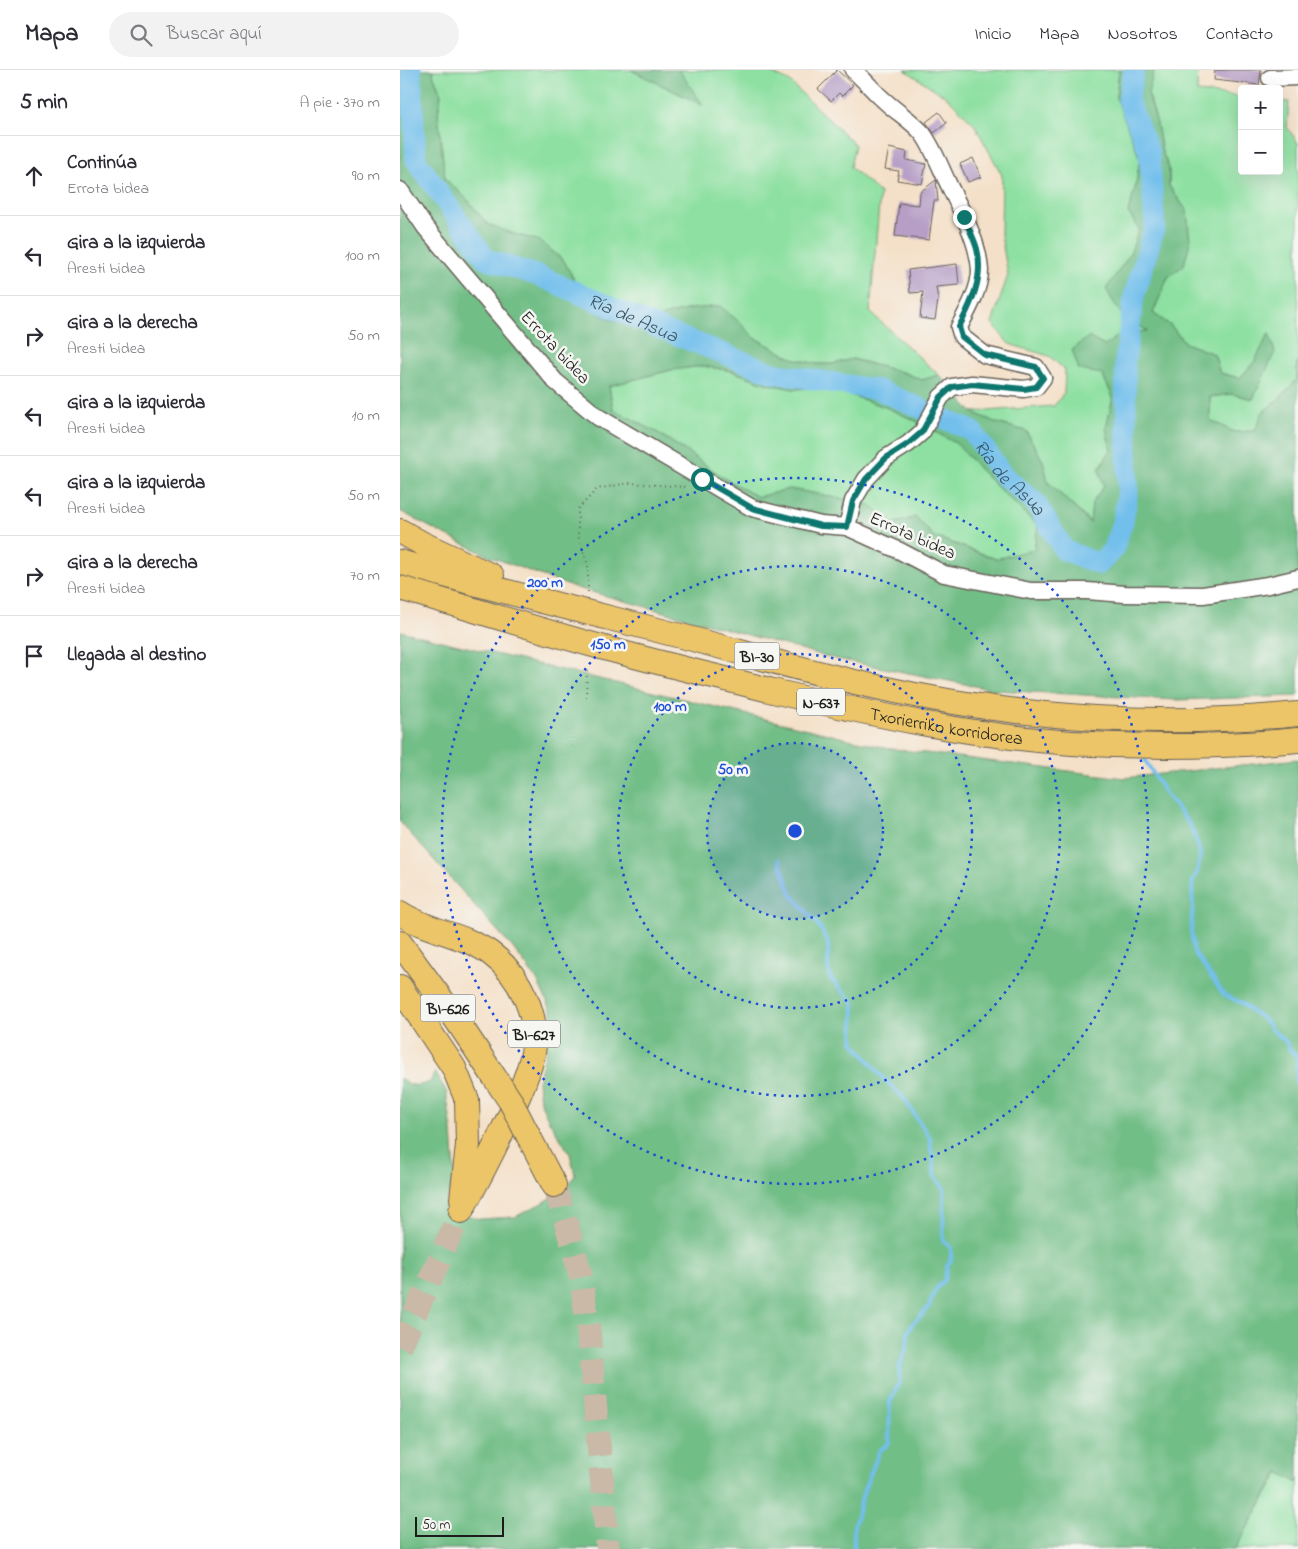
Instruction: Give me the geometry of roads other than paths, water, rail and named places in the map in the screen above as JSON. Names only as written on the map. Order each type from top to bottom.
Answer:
[{"type":"highway","points":[[400,532],[506,582],[530,597]]},
{"type":"highway","name":"Txorierriko korridorea","points":[[400,562],[877,687],[984,708],[1073,718],[1146,720],[1223,720],[1298,714]]},
{"type":"highway","name":"Txorierriko korridorea","points":[[400,588],[662,664],[843,708],[981,733],[1071,743],[1117,745],[1214,746],[1298,740]]},
{"type":"highway","points":[[400,604],[454,618],[550,633]]},
{"type":"highway","name":"BI-627","points":[[400,913],[490,953],[510,972],[525,994],[533,1021],[533,1052],[522,1087],[493,1152],[461,1211],[468,1145],[467,1100],[454,1068],[400,987]]},
{"type":"highway","name":"BI-626","points":[[400,943],[458,1022],[511,1102],[554,1185]]},
{"type":"street","points":[[847,527],[853,501],[866,479],[886,458],[908,444],[922,432],[941,397],[952,387],[972,384],[1024,389],[1036,387],[1043,378],[1036,367],[985,355],[962,337],[959,327],[977,287],[980,271],[976,249],[964,217],[924,135],[853,70]]},
{"type":"street","points":[[1270,78],[1298,77]]},
{"type":"street","name":"Errota bidea","points":[[400,190],[425,227],[555,381],[598,417],[752,508],[821,526],[847,527],[900,551],[944,574],[1031,591],[1203,595],[1268,586],[1298,578]]},
{"type":"waterway","name":"Ría de Asua","points":[[411,70],[416,160],[486,259],[539,276],[663,330],[773,373],[879,390],[972,431],[1003,475],[1035,502],[1064,550],[1099,564],[1113,550],[1123,521],[1128,491],[1125,362],[1134,296],[1155,226],[1149,152],[1128,100],[1134,70]]},
{"type":"waterway","points":[[1145,760],[1165,793],[1190,825],[1199,848],[1200,858],[1197,873],[1193,880],[1192,891],[1191,931],[1194,952],[1224,995],[1242,1003],[1262,1018],[1296,1055],[1296,1083],[1298,1088]]},
{"type":"waterway","points":[[779,860],[791,894],[820,927],[828,943],[830,978],[854,1003],[853,1042],[884,1079],[903,1097],[930,1138],[934,1175],[944,1189],[943,1240],[951,1248],[951,1260],[947,1266],[945,1279],[936,1289],[929,1306],[913,1323],[908,1332],[907,1346],[899,1368],[900,1381],[890,1402],[889,1442],[880,1450],[864,1490],[854,1526],[854,1549]]},
{"type":"tunnel","points":[[554,1185],[581,1277],[588,1326],[608,1549]]},
{"type":"tunnel","points":[[400,1347],[461,1211]]}]
